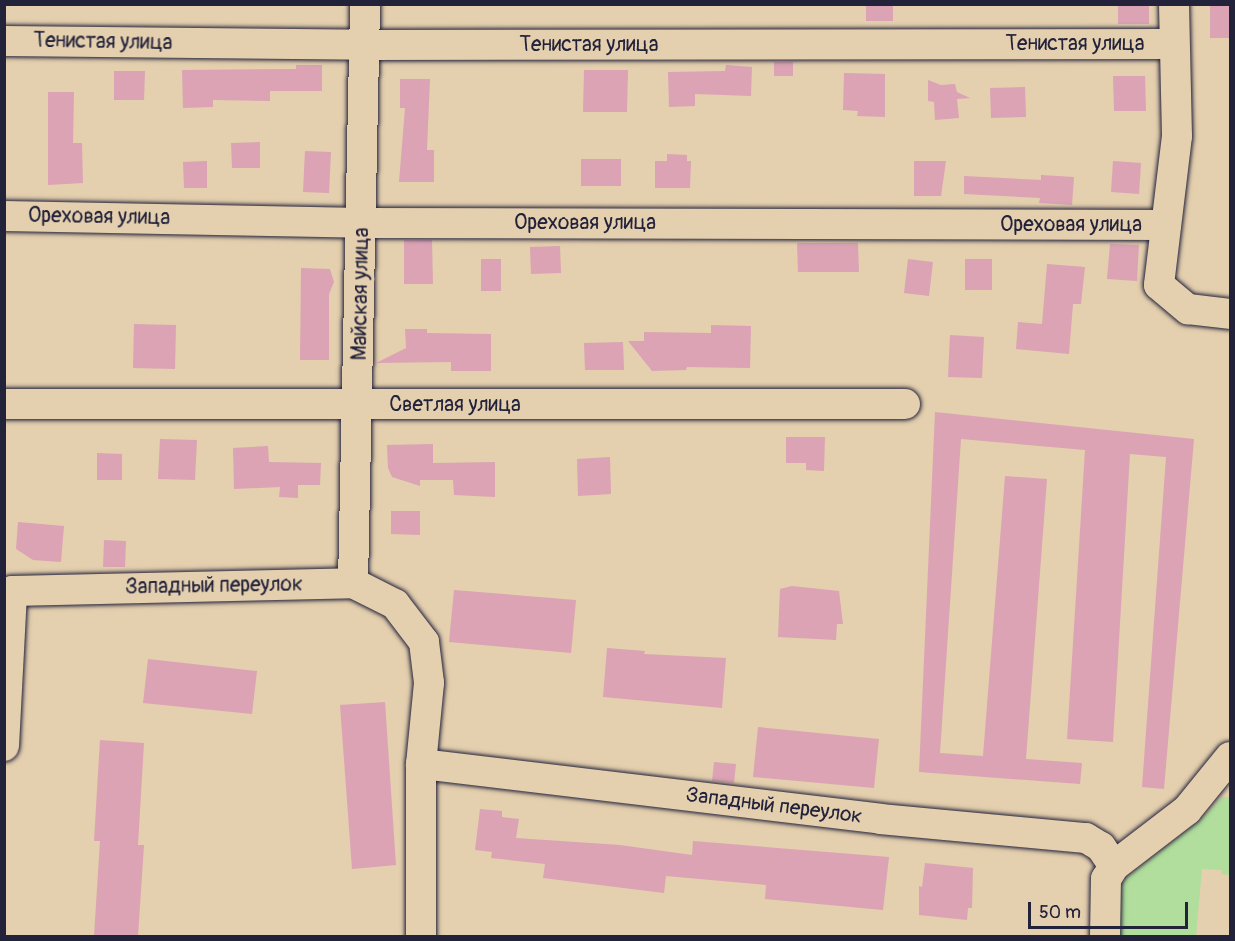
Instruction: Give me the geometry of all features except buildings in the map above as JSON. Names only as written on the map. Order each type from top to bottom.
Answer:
[{"type":"street","name":"Майская улица","points":[[353,583],[359,405],[365,4]]},
{"type":"street","points":[[1174,4],[1177,136],[1159,285],[1188,309],[1230,314]]},
{"type":"street","name":"Тенистая улица","points":[[4,40],[366,45],[1174,44]]},
{"type":"street","name":"Ореховая улица","points":[[4,216],[362,222],[1166,225]]},
{"type":"street","name":"Светлая улица","points":[[4,404],[905,404]]},
{"type":"street","name":"Западный переулок","points":[[4,746],[8,591],[353,583],[395,604],[424,642],[429,683],[421,765],[421,936]]},
{"type":"street","points":[[1105,936],[1106,879],[1114,867],[1187,810],[1230,757]]},
{"type":"street","name":"Западный переулок","points":[[421,765],[880,819],[1086,838],[1101,847],[1114,867]]},
{"type":"green space","points":[[1222,797],[1230,797],[1230,875],[1221,874],[1222,870],[1202,869],[1196,936],[1119,936],[1121,887],[1126,878],[1198,822]]}]
